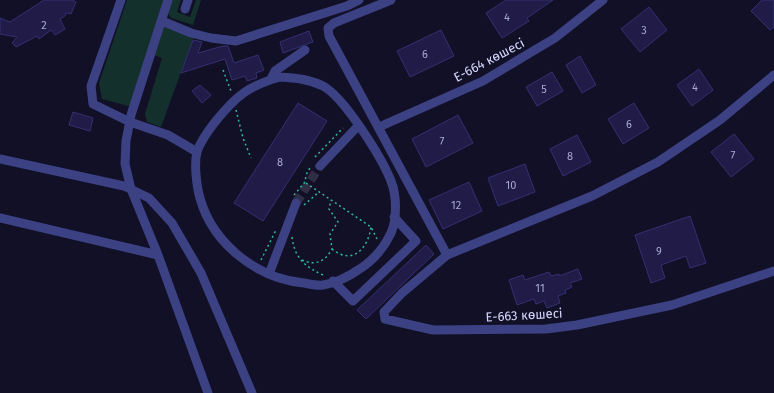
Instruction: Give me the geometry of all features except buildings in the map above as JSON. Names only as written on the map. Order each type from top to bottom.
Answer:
[{"type":"street","points":[[121,0],[91,86],[91,97],[93,104],[130,122],[168,135],[197,152]]},
{"type":"street","points":[[168,0],[130,122],[126,141],[125,164],[131,189],[158,255],[208,393]]},
{"type":"street","points":[[162,21],[200,36],[236,42],[347,6],[359,0]]},
{"type":"street","points":[[391,0],[334,23],[328,28],[329,36],[447,255]]},
{"type":"street","name":"Е-664 көшесі","points":[[378,127],[483,81],[555,38],[603,0]]},
{"type":"street","points":[[271,79],[275,72],[305,50]]},
{"type":"street","name":"Е-663 көшесі","points":[[774,75],[720,120],[658,162],[592,196],[447,255],[402,293],[384,312],[385,319],[434,330],[546,329],[672,305],[774,271]]},
{"type":"street","points":[[280,77],[306,79],[325,87],[344,105],[391,181],[395,199],[394,225],[385,245],[370,262],[350,275],[322,285],[290,282],[257,268],[234,254],[213,226],[202,206],[196,176],[197,152],[207,132],[234,101],[257,83],[271,79],[280,77]]},
{"type":"street","points":[[320,166],[356,123]]},
{"type":"street","points":[[0,159],[131,189],[149,198],[172,222],[201,273],[252,393]]},
{"type":"street","points":[[269,274],[296,204]]},
{"type":"street","points":[[335,281],[353,301],[416,241],[394,217]]},
{"type":"street","points":[[0,218],[158,255]]},
{"type":"path","points":[[223,70],[234,101],[243,138],[251,158]]},
{"type":"path","points":[[296,204],[305,182],[306,175],[316,156],[333,136],[356,123]]},
{"type":"path","points":[[305,182],[371,226],[378,239],[379,252]]},
{"type":"path","points":[[296,204],[319,192]]},
{"type":"path","points":[[331,200],[329,209],[338,222],[330,234],[330,242],[332,249],[339,254],[346,256],[361,251],[368,240],[371,226]]},
{"type":"path","points":[[257,268],[277,227]]},
{"type":"path","points":[[292,237],[293,245],[300,259],[307,268],[335,281]]},
{"type":"path","points":[[300,259],[314,264],[324,260],[332,249]]},
{"type":"green space","points":[[127,0],[165,0],[132,107],[102,99],[99,83]]},
{"type":"green space","points":[[172,0],[181,0],[177,12],[190,17],[196,0],[201,0],[193,25],[171,18],[168,13],[164,25],[195,34],[161,127],[147,122],[145,114],[162,58],[154,55]]},
{"type":"tunnel","points":[[296,203],[320,166]]}]
